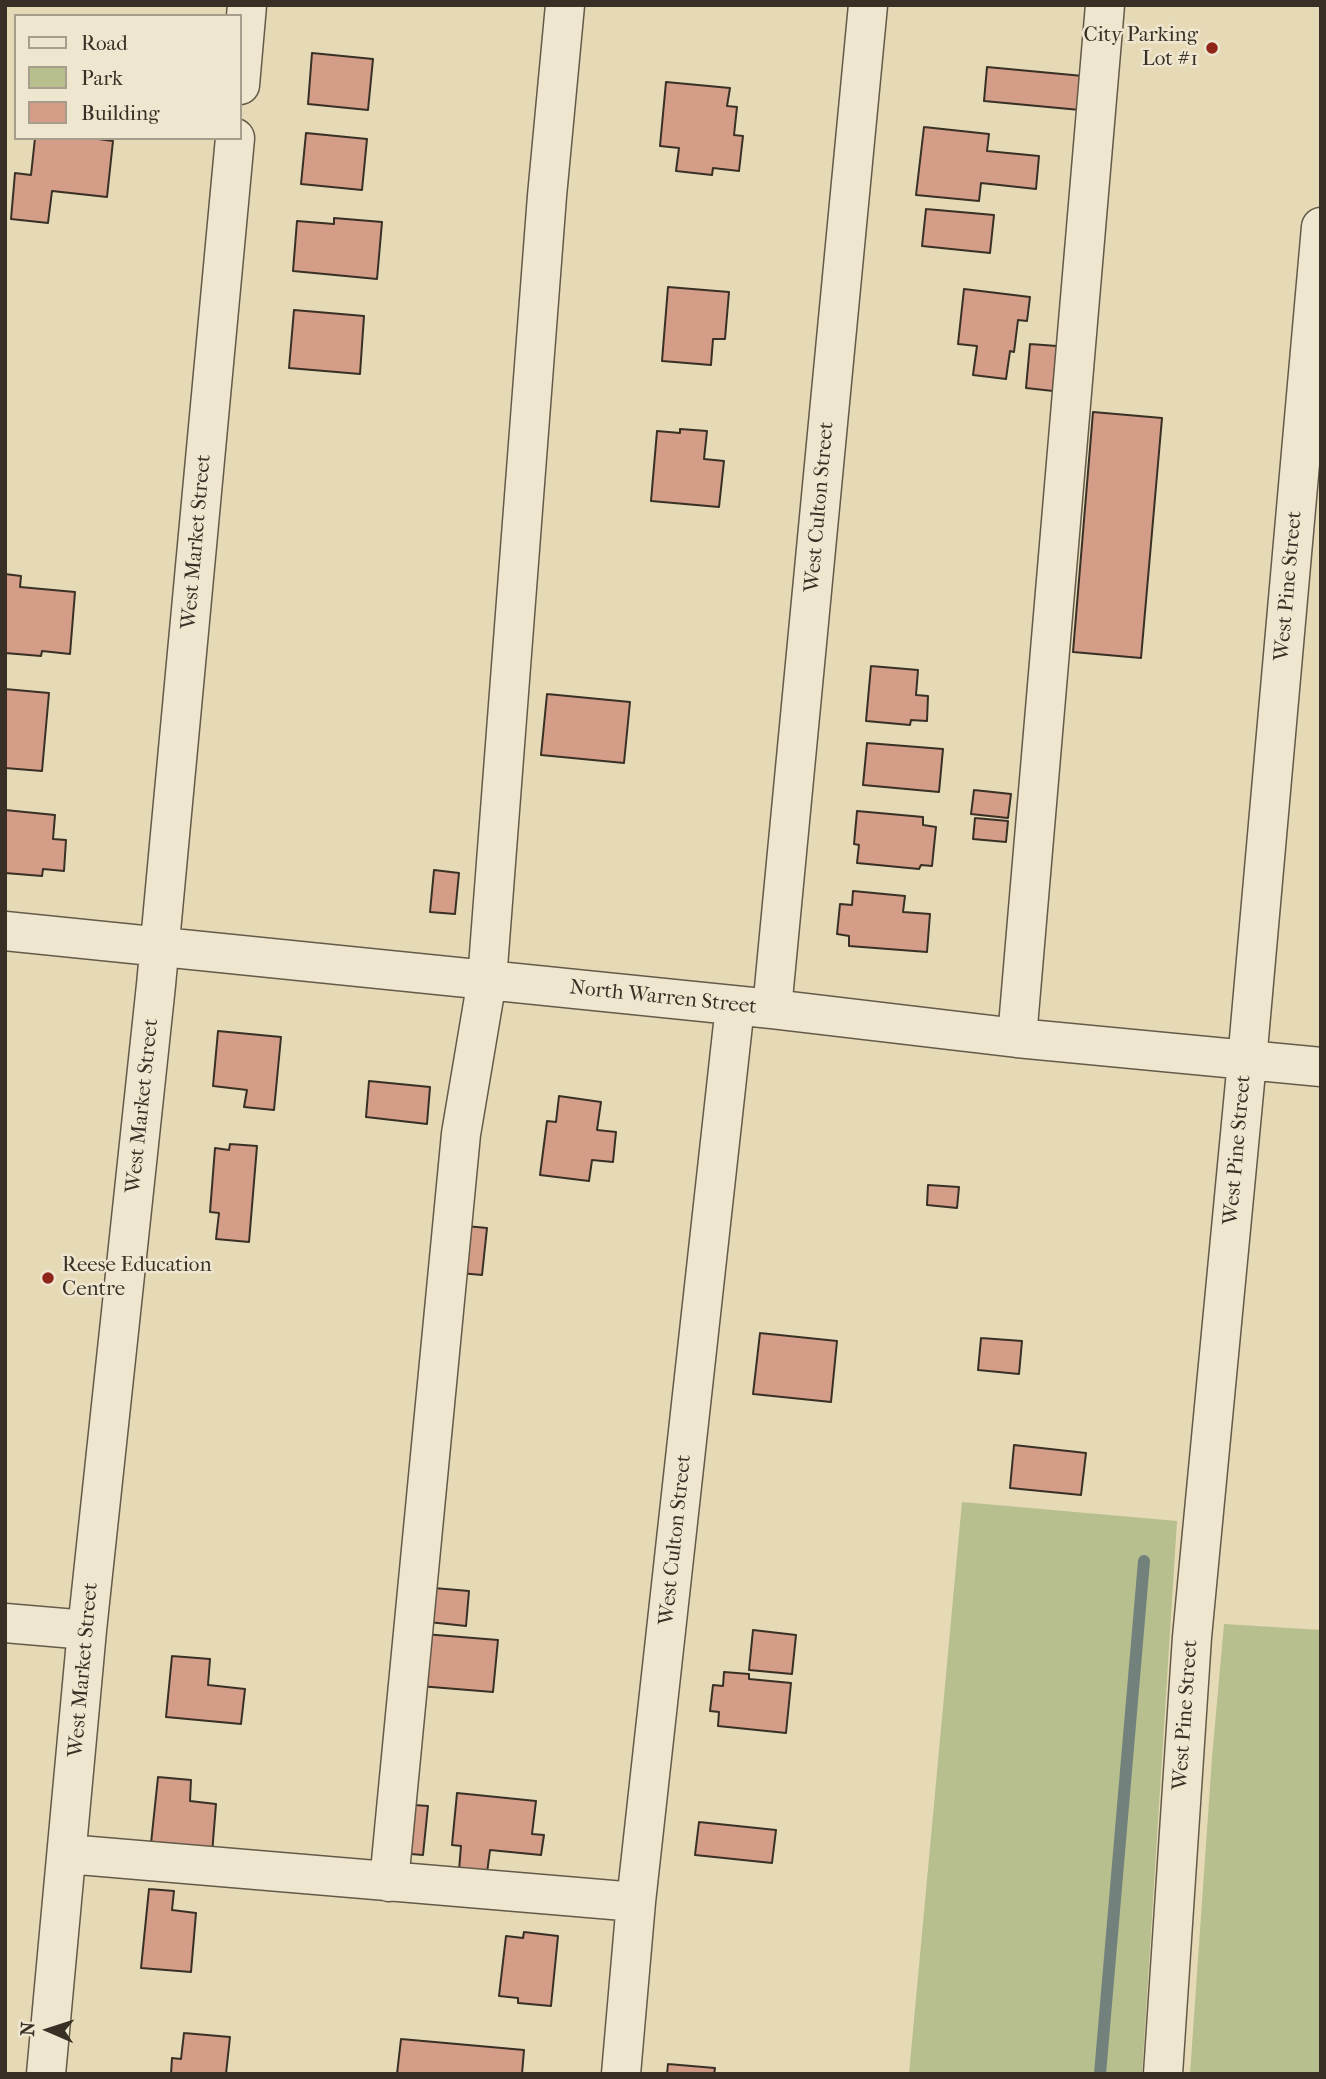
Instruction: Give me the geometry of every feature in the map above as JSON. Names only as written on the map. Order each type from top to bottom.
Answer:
[{"type":"street","points":[[242,62],[247,5]]},
{"type":"street","points":[[389,1882],[461,1134],[488,980],[547,196],[565,5]]},
{"type":"street","name":"West Culton Street","points":[[772,1009],[868,5]]},
{"type":"street","points":[[1017,1038],[1105,5]]},
{"type":"street","name":"West Market Street","points":[[46,2074],[87,1630],[160,946],[235,140]]},
{"type":"street","name":"West Pine Street","points":[[1163,2074],[1192,1637],[1247,1061],[1321,227]]},
{"type":"street","name":"North Warren Street","points":[[5,931],[772,1009],[1017,1038],[1321,1067]]},
{"type":"street","name":"West Culton Street","points":[[621,2074],[636,1902],[735,1006]]},
{"type":"street","points":[[5,1623],[87,1630]]},
{"type":"street","points":[[67,1854],[636,1902]]},
{"type":"green space","points":[[962,1502],[1177,1521],[1142,2074],[909,2074]]},
{"type":"green space","points":[[1224,1624],[1321,1630],[1321,2074],[1190,2074]]},
{"type":"building","points":[[312,53],[373,59],[368,110],[308,104]]},
{"type":"building","points":[[987,67],[1083,76],[1080,110],[984,101]]},
{"type":"building","points":[[666,82],[730,88],[727,106],[737,107],[734,135],[743,136],[739,171],[713,168],[712,175],[676,171],[679,148],[660,146]]},
{"type":"building","points":[[924,127],[989,134],[987,151],[1039,156],[1036,189],[981,183],[979,201],[916,195]]},
{"type":"building","points":[[306,133],[367,139],[362,190],[301,184]]},
{"type":"building","points":[[35,140],[113,141],[107,197],[52,191],[48,223],[11,219],[15,173],[31,175]]},
{"type":"building","points":[[926,209],[994,215],[990,253],[922,246]]},
{"type":"building","points":[[334,218],[382,222],[377,279],[293,271],[297,221],[334,224]]},
{"type":"building","points":[[668,287],[729,292],[725,339],[713,339],[711,365],[662,361]]},
{"type":"building","points":[[964,289],[1030,297],[1027,321],[1018,320],[1014,352],[1010,351],[1006,379],[973,375],[977,346],[958,344]]},
{"type":"building","points":[[294,310],[364,316],[360,374],[289,368]]},
{"type":"building","points":[[1030,344],[1057,346],[1053,391],[1026,388]]},
{"type":"building","points":[[1093,412],[1162,418],[1141,658],[1073,652]]},
{"type":"building","points":[[680,429],[707,431],[704,459],[724,461],[719,507],[651,501],[657,431],[680,433]]},
{"type":"building","points":[[5,574],[21,576],[20,587],[75,592],[70,654],[42,651],[41,656],[5,653]]},
{"type":"building","points":[[871,666],[918,670],[916,695],[928,696],[927,721],[911,720],[910,725],[866,721]]},
{"type":"building","points":[[5,689],[49,693],[42,771],[5,768]]},
{"type":"building","points":[[547,694],[630,702],[624,763],[541,755]]},
{"type":"building","points":[[867,743],[943,749],[939,792],[863,785]]},
{"type":"building","points":[[974,790],[1011,794],[1008,818],[971,814]]},
{"type":"building","points":[[5,810],[55,815],[53,839],[66,840],[64,871],[43,869],[42,876],[5,873]]},
{"type":"building","points":[[857,811],[923,817],[923,825],[936,827],[932,866],[921,865],[919,869],[857,863],[859,845],[854,844]]},
{"type":"building","points":[[975,818],[1008,821],[1006,842],[973,839]]},
{"type":"building","points":[[434,870],[459,873],[455,914],[430,912]]},
{"type":"building","points":[[853,891],[905,896],[903,912],[930,914],[927,952],[849,946],[849,936],[837,934],[840,904],[852,905]]},
{"type":"building","points":[[218,1031],[281,1037],[274,1110],[244,1107],[247,1090],[213,1086]]},
{"type":"building","points":[[369,1081],[430,1087],[427,1124],[366,1117]]},
{"type":"building","points":[[559,1096],[601,1102],[597,1130],[616,1132],[613,1162],[592,1160],[589,1181],[540,1175],[547,1121],[556,1122]]},
{"type":"building","points":[[230,1144],[257,1146],[249,1242],[216,1239],[219,1213],[210,1212],[215,1148],[229,1150]]},
{"type":"building","points":[[928,1185],[959,1187],[957,1208],[927,1205]]},
{"type":"building","points":[[466,1226],[487,1228],[482,1275],[460,1273]]},
{"type":"building","points":[[760,1333],[837,1341],[831,1402],[753,1394]]},
{"type":"building","points":[[981,1338],[1022,1341],[1019,1374],[978,1370]]},
{"type":"building","points":[[1014,1445],[1086,1453],[1081,1495],[1010,1488]]},
{"type":"building","points":[[422,1587],[469,1591],[466,1626],[419,1621]]},
{"type":"building","points":[[753,1630],[796,1635],[792,1674],[749,1670]]},
{"type":"building","points":[[424,1634],[498,1640],[493,1692],[419,1686]]},
{"type":"building","points":[[172,1656],[210,1659],[208,1685],[245,1689],[241,1724],[166,1717]]},
{"type":"building","points":[[724,1672],[749,1674],[749,1679],[791,1683],[786,1733],[718,1726],[719,1712],[710,1711],[713,1685],[723,1686]]},
{"type":"building","points":[[158,1777],[191,1780],[190,1801],[216,1804],[212,1854],[150,1853]]},
{"type":"building","points":[[457,1793],[536,1801],[532,1834],[544,1835],[541,1855],[490,1850],[487,1873],[459,1870],[461,1846],[452,1845]]},
{"type":"building","points":[[401,1804],[428,1806],[423,1855],[398,1853]]},
{"type":"building","points":[[699,1822],[776,1830],[772,1863],[695,1855]]},
{"type":"building","points":[[149,1889],[174,1891],[172,1910],[196,1913],[191,1972],[141,1968]]},
{"type":"building","points":[[524,1932],[558,1936],[551,2006],[518,2003],[518,1998],[499,1996],[506,1936],[523,1938]]},
{"type":"building","points":[[184,2033],[230,2037],[226,2074],[171,2074],[172,2058],[181,2059]]},
{"type":"building","points":[[401,2039],[524,2050],[522,2074],[397,2074]]},
{"type":"building","points":[[668,2064],[715,2068],[714,2074],[667,2074]]},
{"type":"waterway","points":[[1100,2074],[1144,1561]]},
{"type":"place","name":"City Parking Lot #1","points":[[1212,48]]},
{"type":"place","name":"Reese Education Centre","points":[[48,1278]]}]
